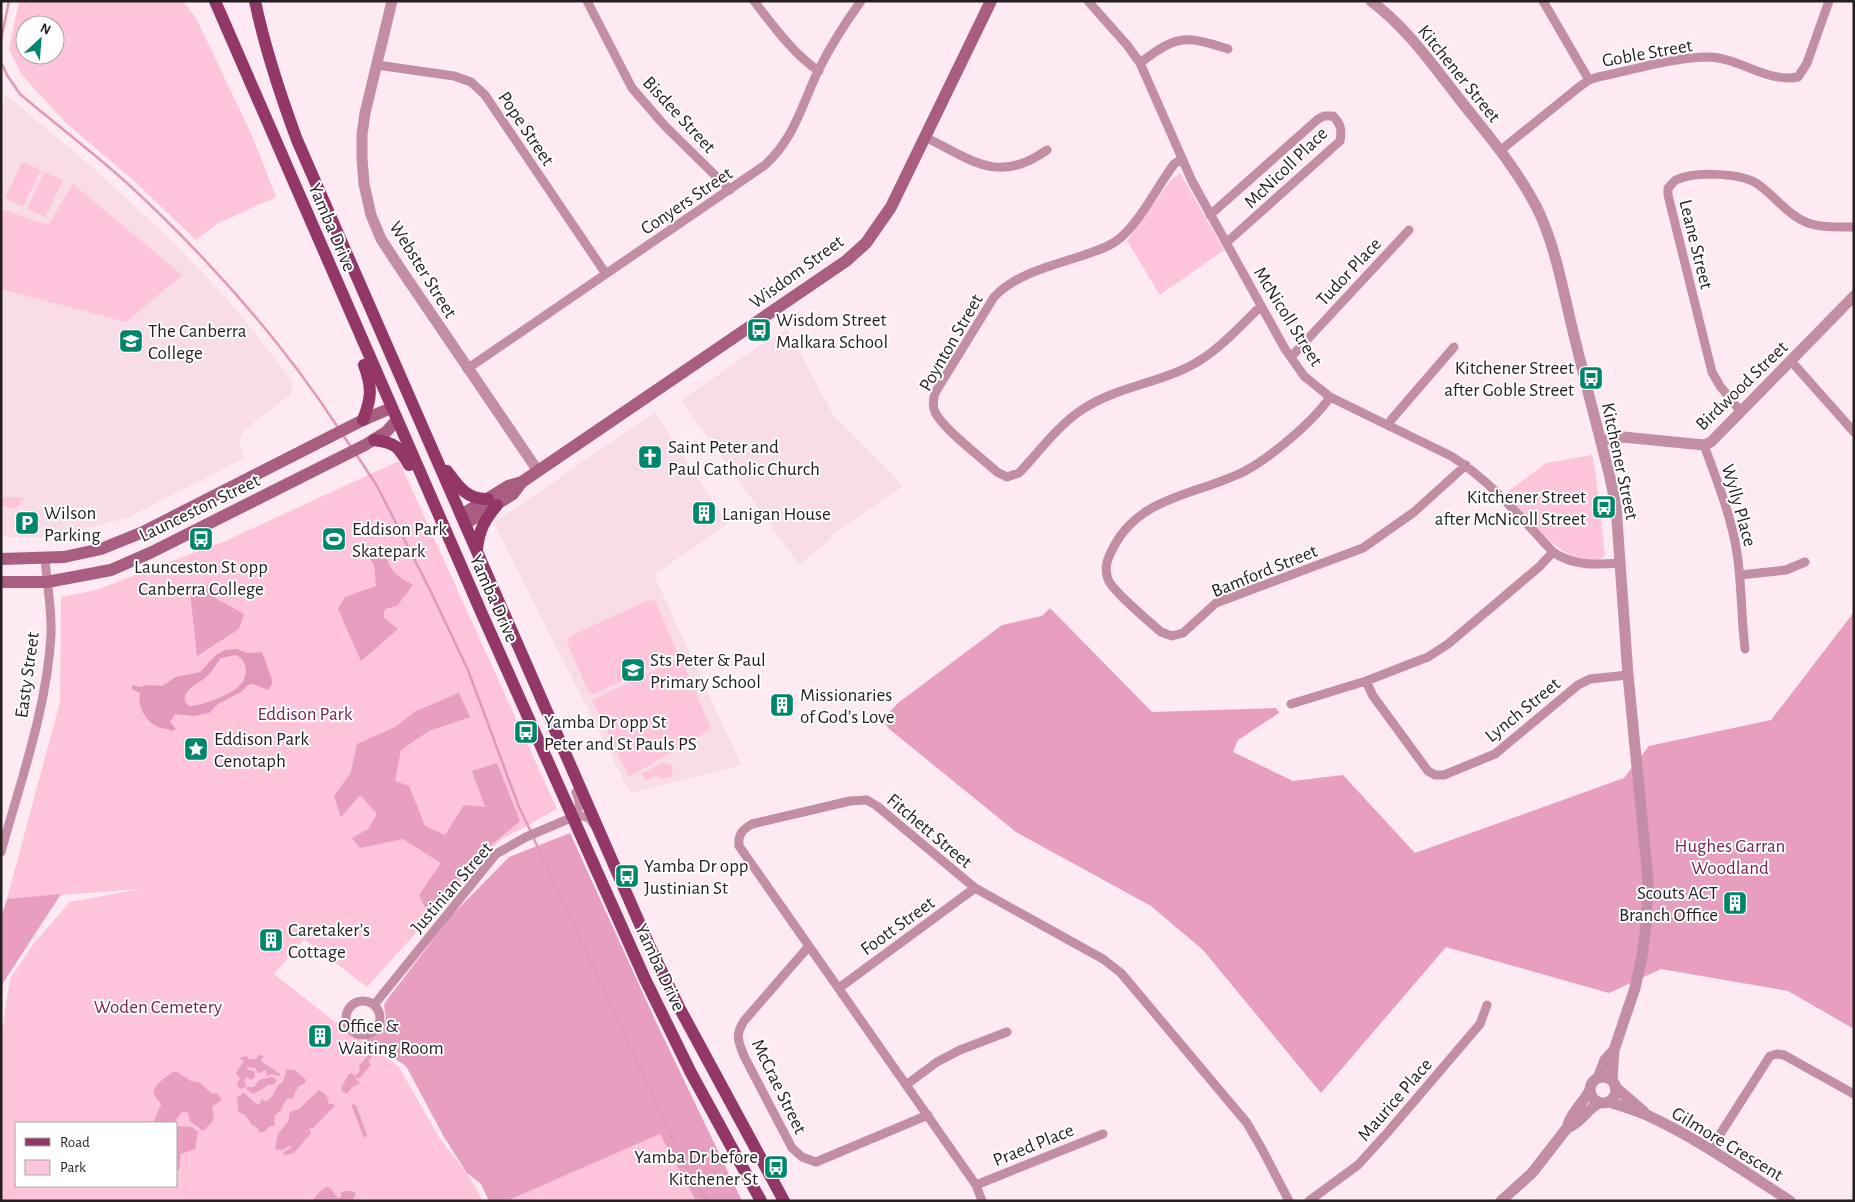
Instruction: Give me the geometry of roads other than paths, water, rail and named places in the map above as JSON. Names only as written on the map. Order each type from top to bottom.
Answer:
[{"type":"main road","name":"Yamba Drive","points":[[215,1],[391,408],[645,979],[691,1073],[761,1201]]},
{"type":"main road","name":"Yamba Drive","points":[[255,1],[267,54],[280,96],[297,140],[649,945],[680,1009],[784,1201]]},
{"type":"main road","name":"Wisdom Street","points":[[463,520],[492,502],[508,486],[522,482],[846,261],[866,244],[891,207],[991,1]]},
{"type":"main road","points":[[352,318],[357,345],[370,381],[369,404],[357,423]]},
{"type":"main road","points":[[391,408],[412,404]]},
{"type":"main road","points":[[397,420],[412,404]]},
{"type":"main road","name":"Launceston Street","points":[[1,559],[45,559],[101,549],[143,532],[357,423],[391,408]]},
{"type":"main road","name":"Launceston Street","points":[[1,582],[46,582],[111,570],[161,548],[341,458],[386,432],[397,420]]},
{"type":"main road","points":[[369,443],[393,443],[399,448],[413,474],[429,493]]},
{"type":"main road","points":[[434,456],[460,488],[469,496],[492,502],[488,516],[480,530],[476,550]]},
{"type":"main road","points":[[444,527],[463,520]]},
{"type":"street","name":"Webster Street","points":[[392,1],[362,134],[364,184],[371,215],[382,238],[467,369],[538,471]]},
{"type":"street","name":"Bisdee Street","points":[[587,1],[622,70],[636,93],[664,126],[730,190]]},
{"type":"street","points":[[754,1],[784,38],[811,66],[819,70]]},
{"type":"street","name":"Conyers Street","points":[[467,369],[730,190],[765,165],[779,152],[791,134],[819,70],[848,19],[861,1]]},
{"type":"street","name":"McNicoll Street","points":[[1088,1],[1127,45],[1140,64],[1192,181],[1261,306],[1304,376],[1330,397],[1466,465],[1480,476],[1553,552],[1575,563],[1619,563]]},
{"type":"street","name":"Kitchener Street","points":[[1371,1],[1387,13],[1406,32],[1501,150],[1532,197],[1556,257],[1616,506],[1628,675],[1644,825],[1647,893],[1646,925],[1637,981],[1614,1050],[1614,1083]]},
{"type":"street","points":[[1543,1],[1589,80]]},
{"type":"street","name":"Goble Street","points":[[1501,150],[1589,80],[1687,59],[1710,57],[1727,60],[1776,77],[1788,79],[1798,77],[1807,63],[1829,1]]},
{"type":"street","points":[[1140,64],[1169,44],[1183,39],[1202,41],[1228,49]]},
{"type":"street","name":"Pope Street","points":[[377,65],[454,76],[471,82],[485,95],[606,274]]},
{"type":"street","name":"McNicoll Place","points":[[1210,215],[1318,119],[1324,116],[1333,116],[1338,122],[1342,130],[1340,141],[1226,243]]},
{"type":"street","points":[[925,137],[988,167],[1002,168],[1020,165],[1035,159],[1047,150]]},
{"type":"street","name":"Poynton Street","points":[[1182,159],[1174,164],[1129,229],[1118,240],[1100,249],[1018,279],[998,293],[988,306],[935,394],[932,404],[934,412],[942,422],[997,472],[1007,477],[1019,473],[1070,418],[1083,409],[1099,400],[1202,360],[1261,306]]},
{"type":"street","name":"Leane Street","points":[[1741,412],[1720,386],[1712,372],[1668,195],[1668,188],[1677,180],[1688,177],[1707,175],[1741,178],[1756,184],[1795,216],[1811,224],[1829,227],[1854,227]]},
{"type":"street","name":"Tudor Place","points":[[1291,356],[1409,230]]},
{"type":"street","name":"Birdwood Street","points":[[1601,441],[1623,437],[1704,445],[1711,442],[1854,296]]},
{"type":"street","points":[[1388,426],[1391,420],[1454,347]]},
{"type":"street","points":[[1791,361],[1854,432]]},
{"type":"street","name":"Bamford Street","points":[[1330,397],[1310,422],[1246,470],[1153,506],[1135,520],[1117,541],[1105,569],[1108,582],[1161,632],[1172,636],[1183,633],[1216,603],[1363,548],[1414,512],[1466,465]]},
{"type":"street","name":"Wylly Place","points":[[1704,445],[1733,529],[1740,575],[1745,649]]},
{"type":"street","points":[[1291,704],[1366,681],[1428,657],[1448,644],[1539,567],[1553,552]]},
{"type":"street","name":"Easty Street","points":[[1,852],[45,684],[51,634],[45,559]]},
{"type":"street","name":"Wylly Place","points":[[1740,575],[1786,570],[1805,562]]},
{"type":"street","name":"Lynch Street","points":[[1366,681],[1373,696],[1428,771],[1435,775],[1444,775],[1495,754],[1578,685],[1590,679],[1628,675]]},
{"type":"street","points":[[573,772],[574,788],[580,801],[578,811],[573,817]]},
{"type":"street","name":"Fitchett Street","points":[[982,1201],[976,1185],[739,846],[740,834],[743,829],[752,824],[850,801],[867,800],[877,806],[975,888],[1104,959],[1121,973],[1246,1123],[1289,1201]]},
{"type":"street","points":[[573,817],[582,816],[589,818],[601,834]]},
{"type":"street","name":"Justinian Street","points":[[374,1005],[496,854],[526,837],[573,817]]},
{"type":"street","name":"Foott Street","points":[[839,988],[975,888]]},
{"type":"street","name":"McCrae Street","points":[[809,946],[738,1030],[738,1041],[744,1056],[792,1148],[802,1157],[816,1162],[928,1116]]},
{"type":"street","name":"Maurice Place","points":[[1309,1201],[1358,1165],[1388,1133],[1480,1024],[1487,1004]]},
{"type":"street","points":[[906,1085],[937,1062],[960,1050],[1007,1032]]},
{"type":"street","name":"Kitchener Street","points":[[1598,1078],[1605,1060],[1614,1050]]},
{"type":"street","points":[[1710,1150],[1770,1056],[1784,1055],[1854,1094]]},
{"type":"street","points":[[1501,1201],[1532,1173],[1567,1128],[1569,1120],[1590,1090],[1592,1082],[1604,1077],[1614,1083],[1614,1096],[1590,1107],[1577,1125],[1567,1128]]},
{"type":"street","name":"Gilmore Crescent","points":[[1614,1083],[1648,1116]]},
{"type":"street","points":[[1590,1090],[1592,1098],[1604,1102]]},
{"type":"street","name":"Gilmore Crescent","points":[[1604,1102],[1648,1116],[1710,1150],[1790,1201]]},
{"type":"street","name":"Praed Place","points":[[976,1185],[1103,1134]]},
{"type":"waterway","points":[[1,40],[9,1]]},
{"type":"waterway","points":[[1,62],[20,94],[127,183],[213,269],[267,330],[339,429]]},
{"type":"waterway","points":[[343,435],[351,447]]},
{"type":"waterway","points":[[356,454],[377,486],[468,670],[519,807],[531,832]]},
{"type":"waterway","points":[[533,837],[685,1165],[707,1201]]},
{"type":"place","name":"Wisdom Street Malkara School","points":[[759,330]]},
{"type":"place","name":"The Canberra College","points":[[131,341]]},
{"type":"place","name":"Kitchener Street after Goble Street","points":[[1591,378]]},
{"type":"place","name":"Saint Peter and Paul Catholic Church","points":[[650,457]]},
{"type":"place","name":"Kitchener Street after McNicoll Street","points":[[1604,507]]},
{"type":"place","name":"Lanigan House","points":[[704,513]]},
{"type":"place","name":"Wilson Parking","points":[[27,523]]},
{"type":"place","name":"Launceston St opp Canberra College","points":[[201,539]]},
{"type":"place","name":"Eddison Park Skatepark","points":[[334,539]]},
{"type":"place","name":"Sts Peter & Paul Primary School","points":[[633,670]]},
{"type":"place","name":"Missionaries of God’s Love","points":[[782,705]]},
{"type":"place","name":"Yamba Dr opp St Peter and St Pauls PS","points":[[526,732]]},
{"type":"place","name":"Eddison Park Cenotaph","points":[[196,749]]},
{"type":"place","name":"Yamba Dr opp Justinian St","points":[[627,876]]},
{"type":"place","name":"Scouts ACT Branch Office","points":[[1735,903]]},
{"type":"place","name":"Caretaker’s Cottage","points":[[271,940]]},
{"type":"place","name":"Office & Waiting Room","points":[[320,1036]]},
{"type":"place","name":"Yamba Dr before Kitchener St","points":[[776,1167]]},
{"type":"park label","name":"Eddison Park","points":[[305,713]]},
{"type":"park label","name":"Hughes Garran Woodland","points":[[1730,856]]},
{"type":"park label","name":"Woden Cemetery","points":[[158,1006]]}]
